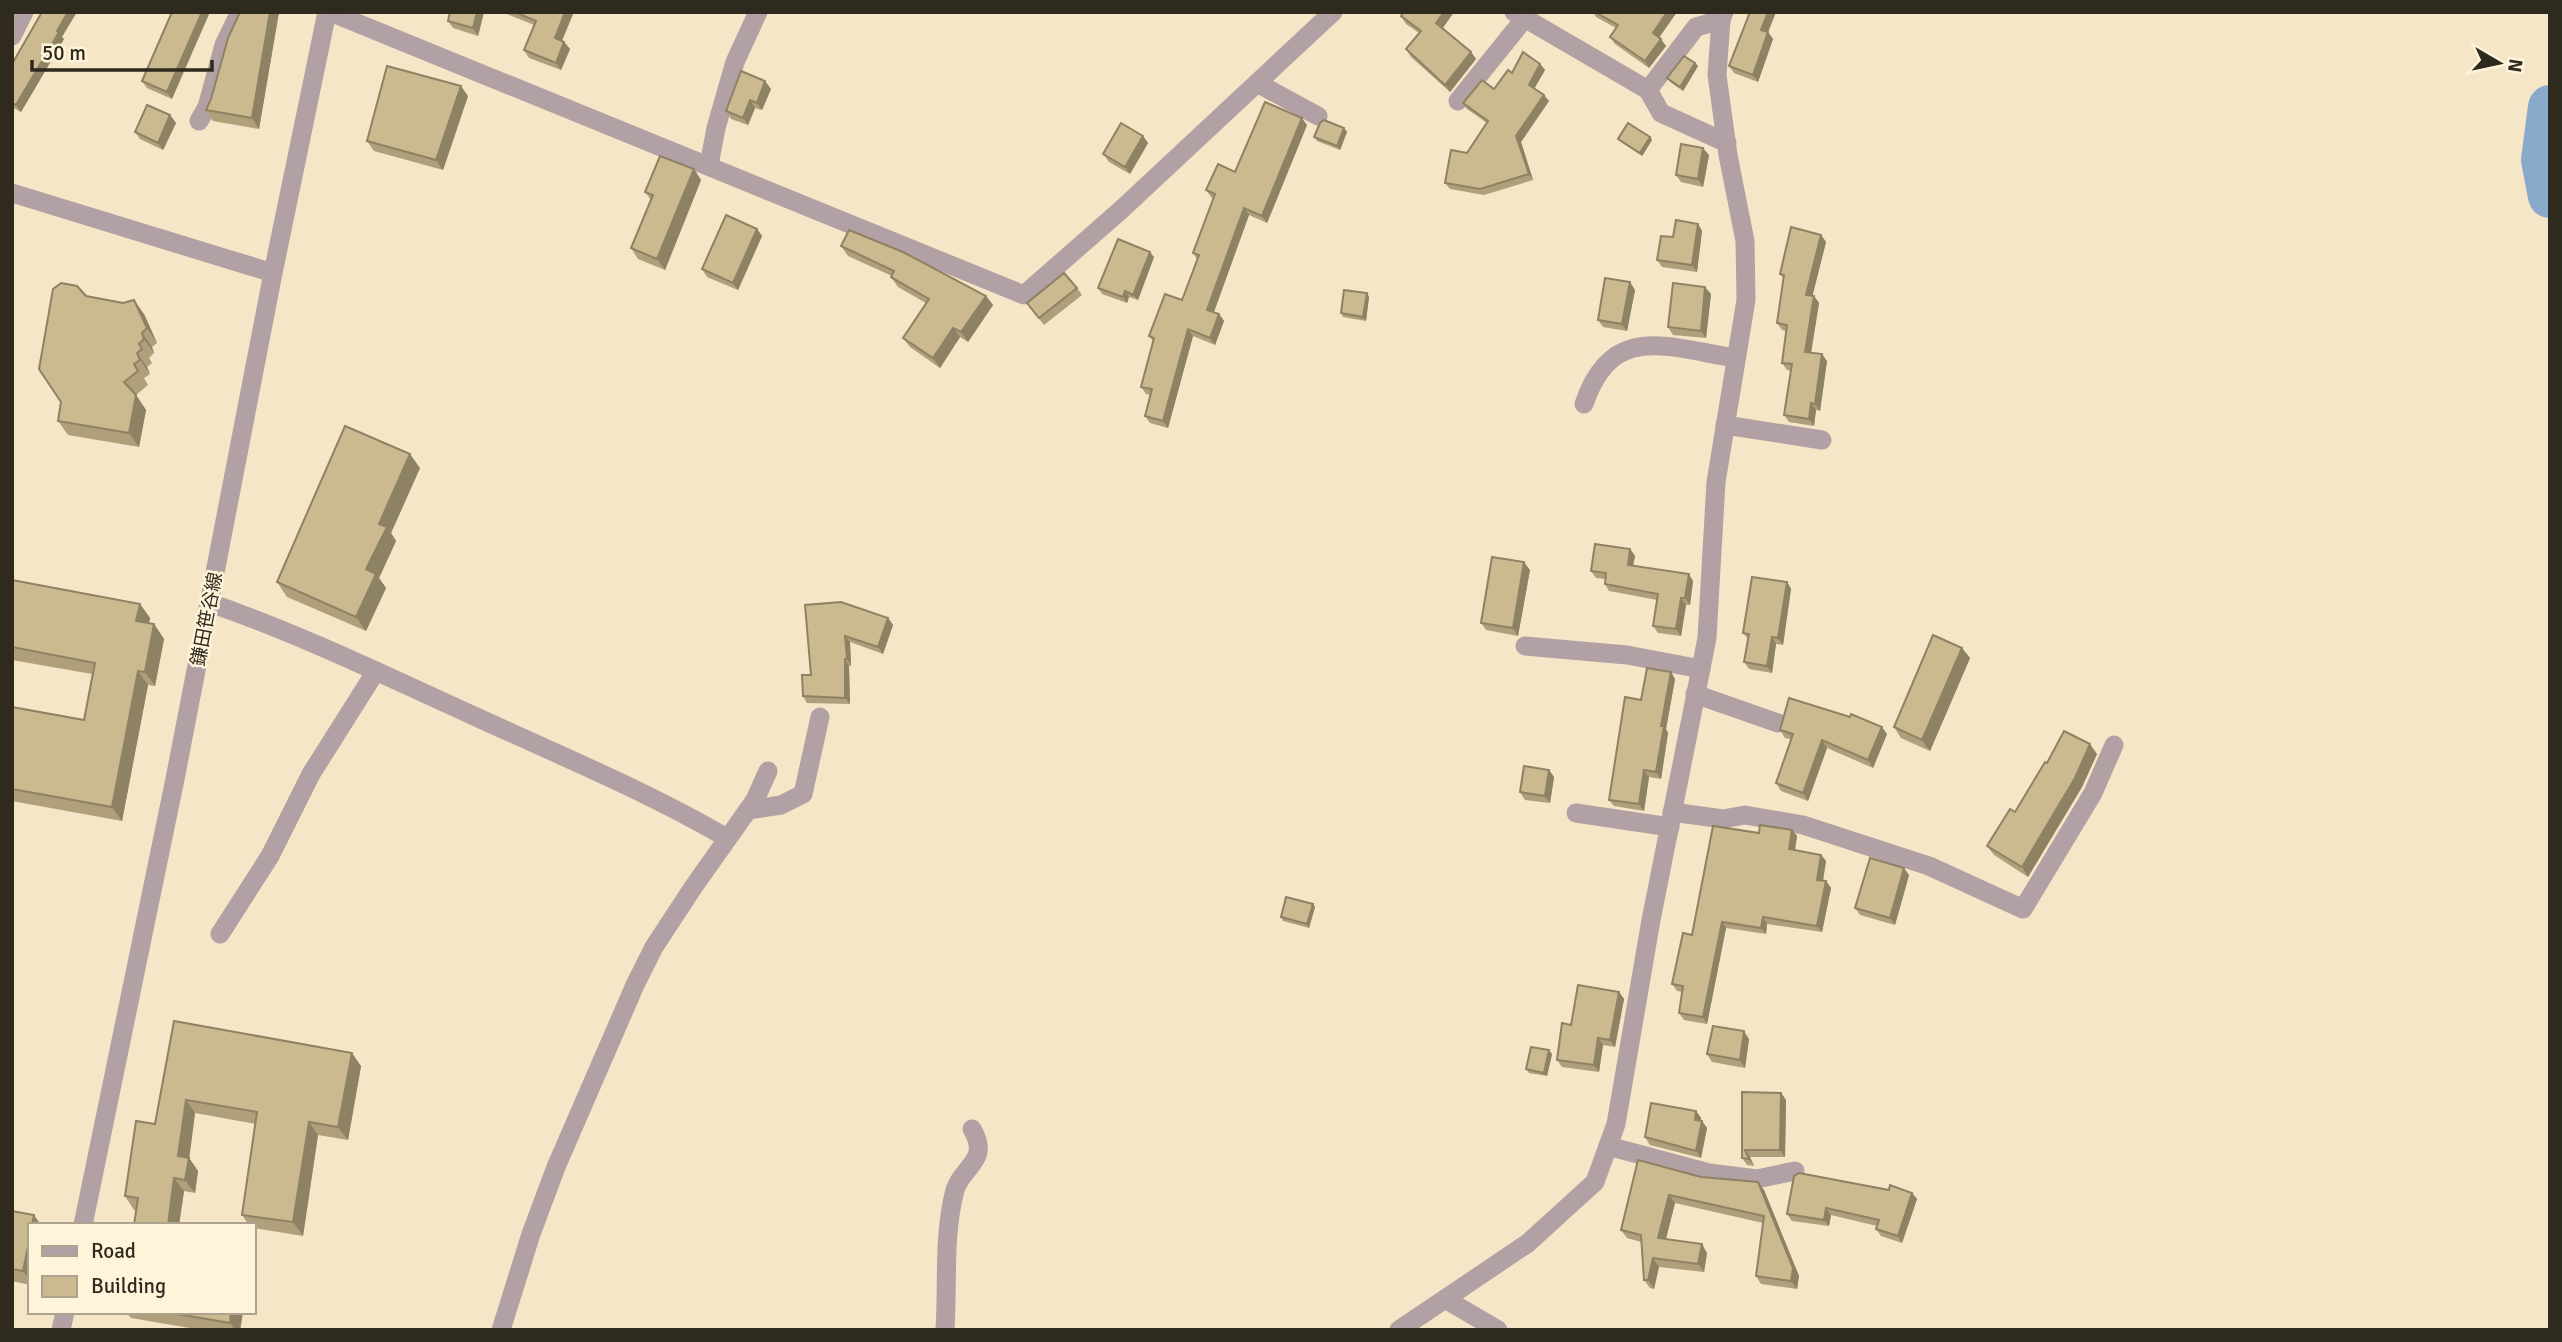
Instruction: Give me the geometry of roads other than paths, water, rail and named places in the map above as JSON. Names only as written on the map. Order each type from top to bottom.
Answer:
[{"type":"street","points":[[12,36],[24,12]]},
{"type":"street","points":[[199,121],[207,107],[223,45],[240,12]]},
{"type":"street","points":[[328,12],[1024,295],[1122,209],[1333,12]]},
{"type":"street","name":"鎌田笹谷線","points":[[83,1223],[273,273],[328,12]]},
{"type":"street","points":[[709,165],[716,128],[735,62],[758,12]]},
{"type":"street","points":[[1458,101],[1520,15],[1648,90],[1661,113],[1727,143]]},
{"type":"street","points":[[1399,1330],[1528,1243],[1595,1181],[1616,1124],[1707,638],[1716,482],[1746,300],[1745,242],[1717,75],[1723,16],[1696,27],[1648,90]]},
{"type":"street","points":[[1257,83],[1318,116]]},
{"type":"street","points":[[12,193],[273,273]]},
{"type":"street","points":[[1584,404],[1602,366],[1624,350],[1633,347],[1651,345],[1736,358]]},
{"type":"street","points":[[1725,425],[1822,440]]},
{"type":"street","points":[[209,603],[275,626],[376,671],[672,806],[727,838]]},
{"type":"street","points":[[1525,646],[1627,655],[1701,669]]},
{"type":"street","points":[[220,934],[270,856],[311,774],[376,671]]},
{"type":"street","points":[[1695,694],[1778,723]]},
{"type":"street","points":[[748,810],[781,805],[803,794],[820,717]]},
{"type":"street","points":[[1576,813],[1671,820],[1723,819],[1745,815],[1803,825],[1929,866],[2023,909],[2093,793],[2114,745]]},
{"type":"street","points":[[501,1330],[531,1234],[556,1167],[635,985],[661,937],[748,810],[768,771]]},
{"type":"street","points":[[945,1330],[946,1252],[950,1216],[956,1186],[978,1155],[978,1144],[972,1129]]},
{"type":"street","points":[[1608,1146],[1658,1161],[1733,1176],[1757,1179],[1796,1171]]},
{"type":"street","points":[[1445,1299],[1498,1330]]},
{"type":"waterway","points":[[2550,107],[2543,160],[2550,196]]}]
